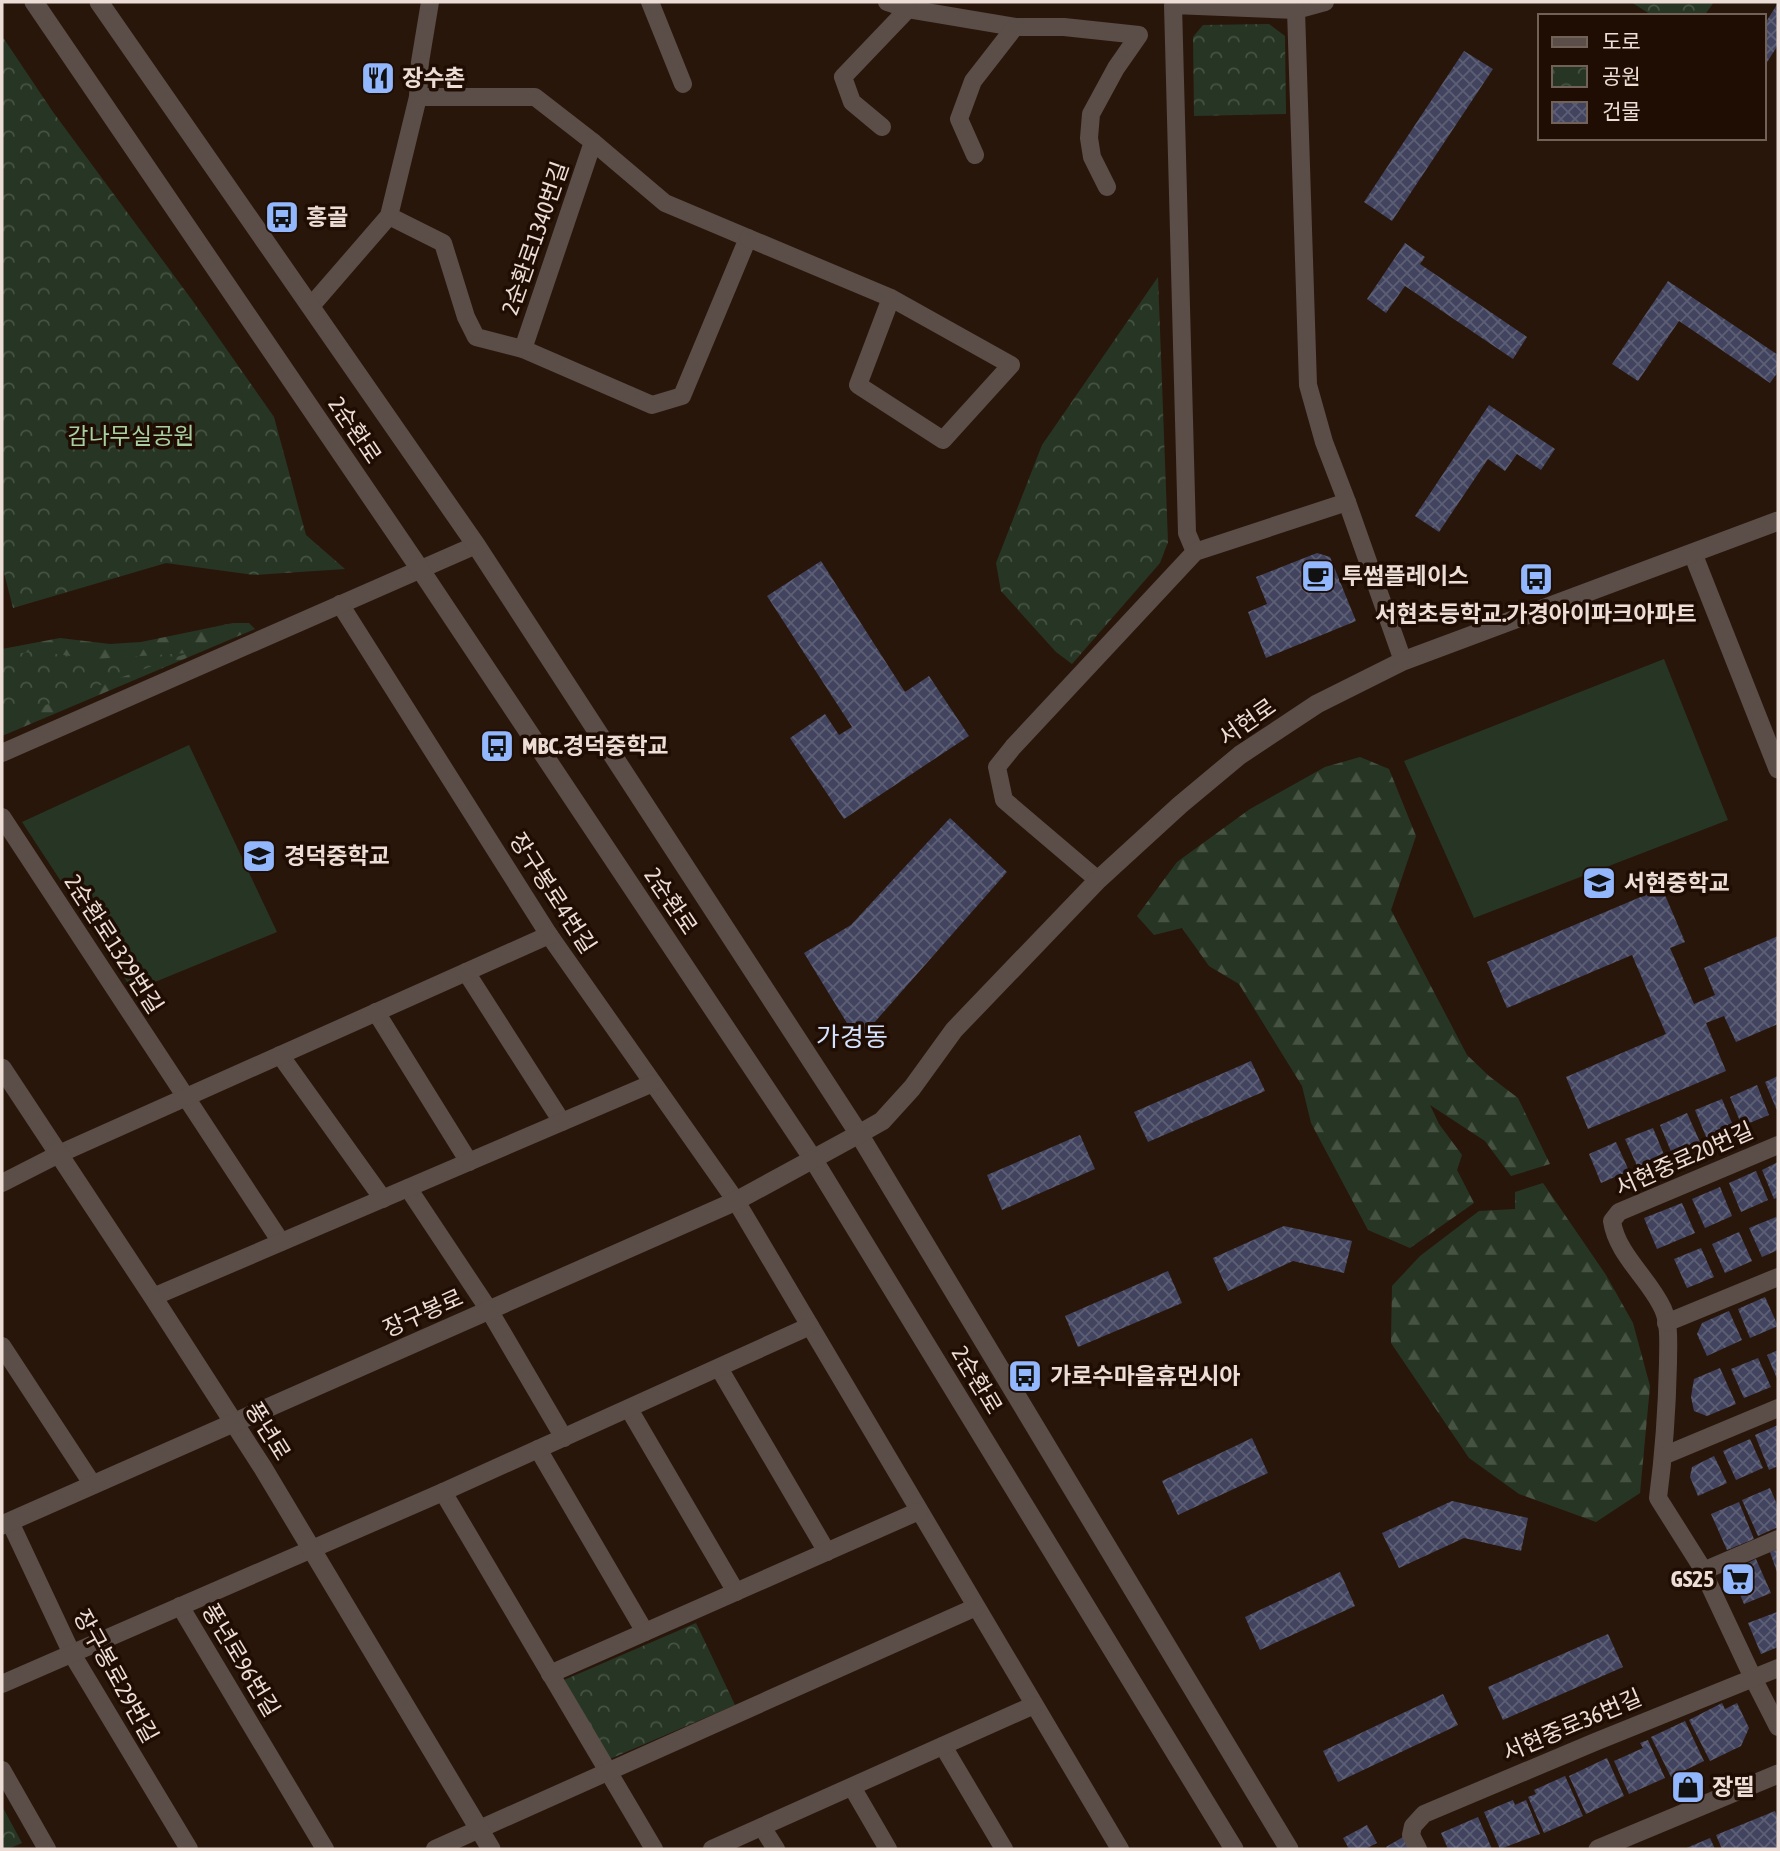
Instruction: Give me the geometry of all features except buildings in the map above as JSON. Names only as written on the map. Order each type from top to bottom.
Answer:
[{"type":"street","name":"2순환로","points":[[34,2],[420,569],[813,1159],[1234,1849]]},
{"type":"street","name":"2순환로","points":[[99,2],[476,545],[859,1134],[1289,1849]]},
{"type":"street","points":[[311,306],[389,216],[418,97],[420,62],[430,2]]},
{"type":"street","points":[[650,2],[683,84]]},
{"type":"street","points":[[887,2],[908,9],[1015,27],[1064,27],[1139,35],[1116,68],[1091,114],[1089,138],[1092,158],[1107,187]]},
{"type":"street","points":[[1195,552],[1187,533],[1173,5],[1296,10],[1325,2]]},
{"type":"street","points":[[881,127],[852,102],[843,77],[908,9]]},
{"type":"street","points":[[1296,10],[1308,385],[1324,442],[1403,661]]},
{"type":"street","points":[[975,155],[959,119],[973,81],[1015,27]]},
{"type":"street","name":"2순환로1340번길","points":[[389,216],[443,243],[466,317],[476,337],[523,349],[652,405],[682,396],[748,238],[665,203],[535,97],[418,97]]},
{"type":"street","name":"2순환로1340번길","points":[[523,349],[593,142]]},
{"type":"street","points":[[748,238],[891,298],[1011,365],[943,440],[858,385],[891,298]]},
{"type":"street","points":[[1098,880],[1004,800],[997,767],[1195,552],[1347,502]]},
{"type":"street","name":"서현로","points":[[859,1134],[882,1121],[912,1088],[954,1030],[1098,880],[1180,805],[1240,755],[1317,704],[1403,661],[1778,521]]},
{"type":"street","points":[[2,754],[476,545]]},
{"type":"street","points":[[1693,554],[1778,769]]},
{"type":"street","name":"장구봉로4번길","points":[[340,604],[549,935],[736,1201],[1120,1849]]},
{"type":"street","name":"2순환로1329번길","points":[[2,817],[281,1242]]},
{"type":"street","points":[[2,1183],[184,1097],[549,935]]},
{"type":"street","points":[[466,972],[562,1122]]},
{"type":"street","points":[[376,1012],[469,1162]]},
{"type":"street","points":[[280,1055],[383,1199]]},
{"type":"street","name":"풍년로","points":[[2,1068],[263,1468],[491,1849]]},
{"type":"street","points":[[153,1297],[653,1083]]},
{"type":"street","name":"장구봉로","points":[[6,1524],[736,1201],[859,1134]]},
{"type":"street","name":"서현중로20번길","points":[[1666,1322],[1655,1293],[1626,1255],[1614,1233],[1612,1221],[1619,1212],[1778,1145]]},
{"type":"street","points":[[408,1188],[489,1310],[564,1438]]},
{"type":"street","points":[[1778,1277],[1666,1322],[1667,1406],[1658,1498],[1703,1571],[1778,1727]]},
{"type":"street","name":"풍년로96번길","points":[[2,1684],[443,1492],[810,1326]]},
{"type":"street","points":[[2,1346],[93,1485]]},
{"type":"street","points":[[719,1368],[827,1552]]},
{"type":"street","points":[[1663,1456],[1778,1408]]},
{"type":"street","points":[[629,1409],[736,1592]]},
{"type":"street","points":[[538,1449],[645,1632]]},
{"type":"street","points":[[443,1492],[654,1849]]},
{"type":"street","points":[[550,1674],[919,1511]]},
{"type":"street","name":"장구봉로29번길","points":[[6,1524],[72,1654],[189,1849]]},
{"type":"street","points":[[1703,1571],[1778,1539]]},
{"type":"street","name":"풍년로96번길","points":[[180,1606],[325,1849]]},
{"type":"street","points":[[435,1849],[976,1607]]},
{"type":"street","name":"서현중로36번길","points":[[1418,1849],[1411,1835],[1413,1826],[1424,1814],[1778,1668]]},
{"type":"street","points":[[712,1849],[1034,1705]]},
{"type":"street","points":[[943,1746],[1004,1849]]},
{"type":"street","points":[[2,1770],[47,1849]]},
{"type":"street","points":[[1598,1849],[1778,1774]]},
{"type":"street","points":[[852,1787],[888,1849]]},
{"type":"street","points":[[762,1827],[776,1849]]},
{"type":"green space","points":[[1631,2],[1714,2],[1705,14],[1650,14]]},
{"type":"green space","points":[[1269,24],[1285,36],[1286,114],[1194,116],[1193,37],[1203,25]]},
{"type":"green space","name":"감나무실공원","points":[[2,36],[53,112],[192,300],[274,417],[306,535],[345,569],[254,575],[166,563],[13,608],[2,565]]},
{"type":"green space","points":[[1158,277],[1168,542],[1160,563],[1072,664],[1056,652],[1001,591],[996,563],[1042,445]]},
{"type":"green space","points":[[233,623],[249,623],[255,629],[2,736],[2,649],[60,638],[110,644],[141,642]]},
{"type":"green space","points":[[35,651],[92,659],[188,653],[2,721],[2,656]]},
{"type":"green space","points":[[1664,659],[1728,820],[1474,918],[1404,761]]},
{"type":"green space","points":[[189,745],[277,932],[133,991],[22,822]]},
{"type":"green space","points":[[1360,757],[1389,769],[1416,836],[1391,910],[1467,1055],[1518,1098],[1550,1164],[1511,1176],[1485,1141],[1430,1105],[1439,1124],[1462,1155],[1457,1170],[1474,1203],[1410,1248],[1368,1230],[1311,1123],[1302,1086],[1239,984],[1209,966],[1182,928],[1154,935],[1137,916],[1177,862],[1250,809],[1325,767]]},
{"type":"green space","points":[[1543,1183],[1606,1275],[1633,1323],[1650,1386],[1640,1493],[1596,1522],[1519,1494],[1469,1458],[1391,1343],[1392,1286],[1420,1256],[1479,1211],[1515,1209],[1515,1192]]},
{"type":"green space","points":[[696,1623],[735,1705],[610,1759],[564,1680]]},
{"type":"green space","points":[[2,1806],[22,1843],[8,1849],[2,1849]]},
{"type":"place","name":"장수촌","points":[[378,78]]},
{"type":"place","name":"홍골","points":[[282,217]]},
{"type":"place","name":"투썸플레이스","points":[[1318,576]]},
{"type":"place","name":"서현초등학교.가경아이파크아파트","points":[[1536,579]]},
{"type":"place","name":"MBC.경덕중학교","points":[[497,746]]},
{"type":"place","name":"경덕중학교","points":[[259,856]]},
{"type":"place","name":"서현중학교","points":[[1599,883]]},
{"type":"place","name":"가로수마을휴먼시아","points":[[1025,1376]]},
{"type":"place","name":"GS25","points":[[1738,1579]]},
{"type":"place","name":"장띨","points":[[1688,1787]]},
{"type":"district","name":"가경동","points":[[852,1037]]}]
